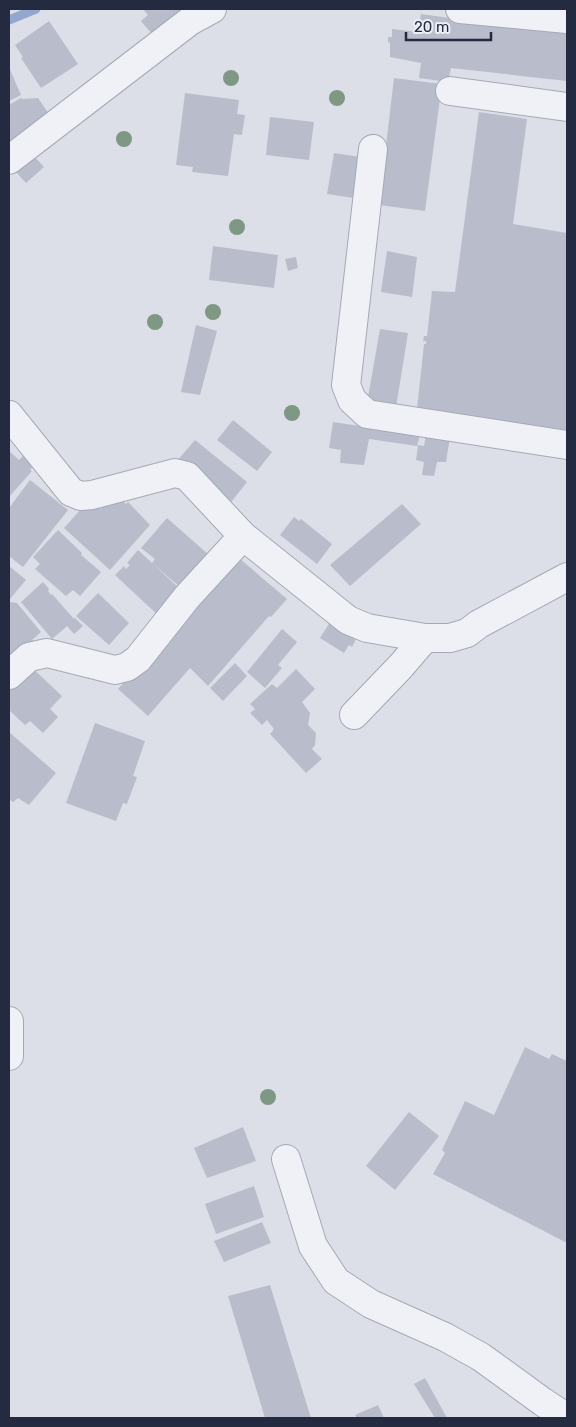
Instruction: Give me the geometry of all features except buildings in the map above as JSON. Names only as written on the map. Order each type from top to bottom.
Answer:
[{"type":"street","points":[[9,160],[190,21],[212,9]]},
{"type":"street","points":[[460,9],[567,19]]},
{"type":"street","points":[[450,91],[567,107]]},
{"type":"street","points":[[373,149],[346,385],[352,400],[367,414],[567,445]]},
{"type":"street","points":[[9,415],[71,492],[81,496],[92,495],[175,473],[187,476],[243,536],[348,620],[367,628],[425,638],[450,638],[467,633],[479,624],[567,577]]},
{"type":"street","points":[[9,675],[29,657],[47,653],[115,670],[127,667],[138,658],[187,597],[243,536]]},
{"type":"street","points":[[354,715],[425,638]]},
{"type":"street","points":[[9,1021],[9,1056]]},
{"type":"street","points":[[286,1159],[313,1246],[336,1281],[371,1304],[481,1357],[567,1418]]},
{"type":"waterway","points":[[9,20],[36,9]]}]
